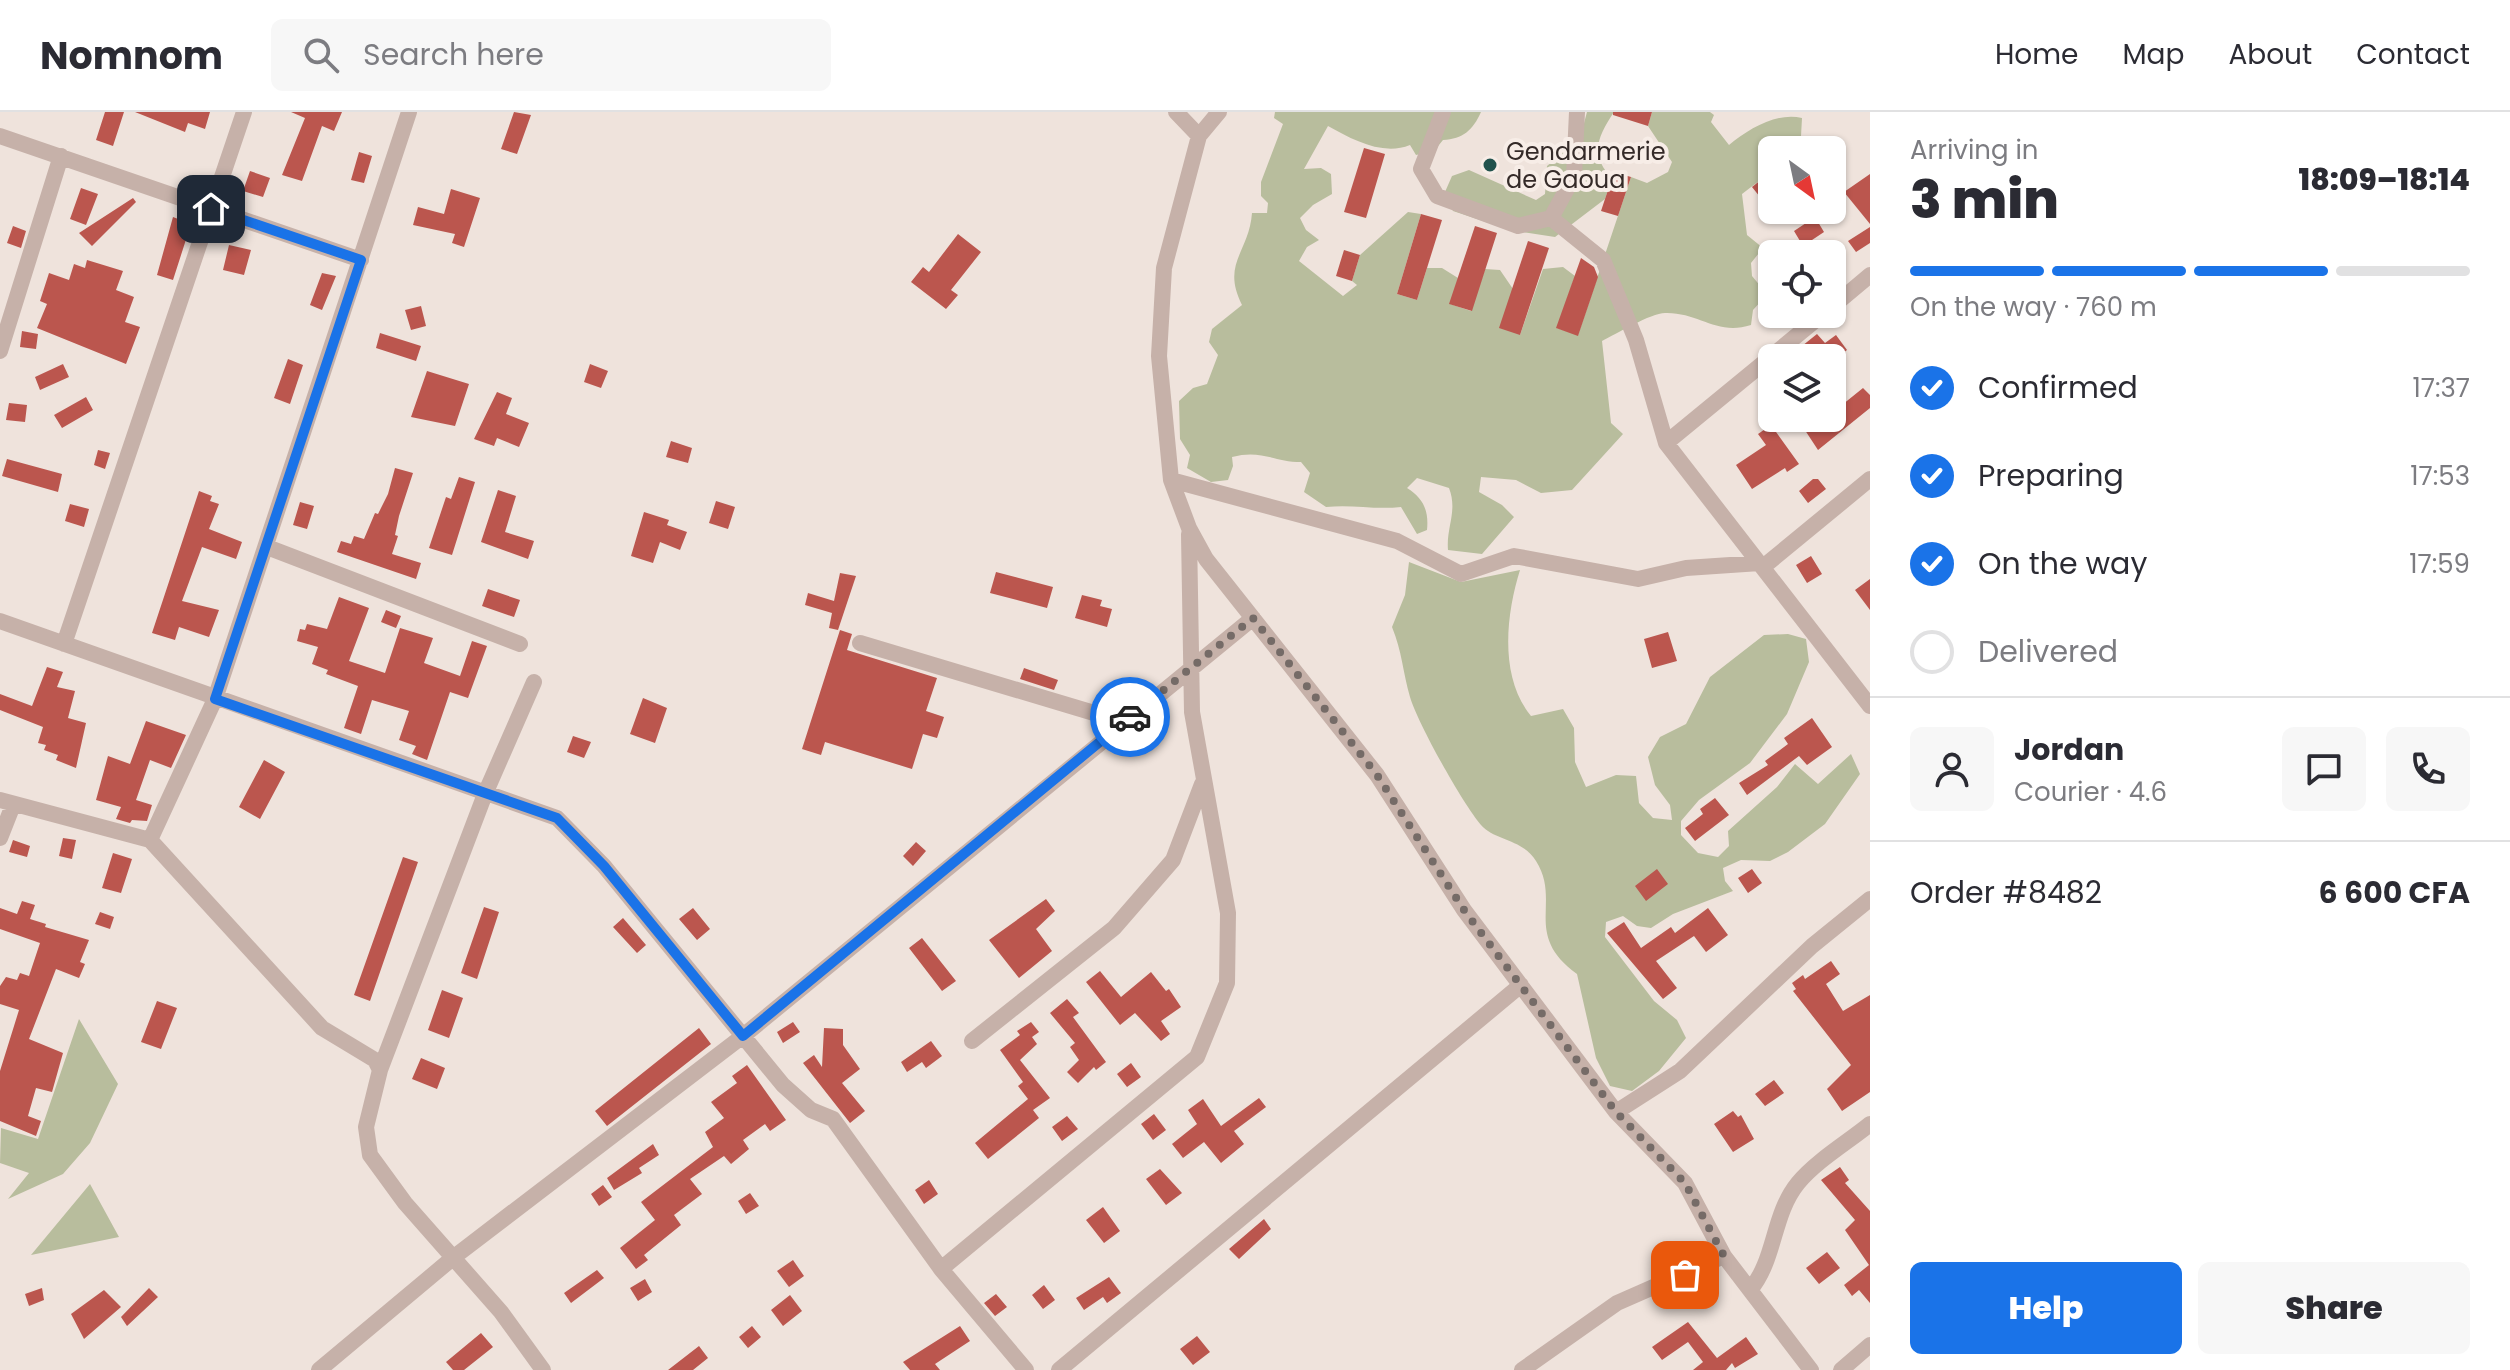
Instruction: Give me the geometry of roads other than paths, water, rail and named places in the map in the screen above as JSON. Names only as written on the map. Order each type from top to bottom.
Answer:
[{"type":"street","points":[[64,644],[244,112]]},
{"type":"street","points":[[150,840],[215,699],[409,112]]},
{"type":"street","points":[[1176,112],[1199,136]]},
{"type":"street","points":[[1219,112],[1199,136],[1164,268],[1159,356],[1171,480],[1189,528],[1206,559],[1377,775],[1464,910],[1616,1112],[1685,1183],[1724,1256],[1811,1370]]},
{"type":"street","points":[[1443,112],[1421,169],[1437,196],[1518,226],[1551,218],[1574,176],[1577,112]]},
{"type":"street","points":[[0,136],[361,260]]},
{"type":"street","points":[[0,351],[7,302],[61,156]]},
{"type":"street","points":[[1551,218],[1603,260],[1636,340],[1666,443],[1867,696]]},
{"type":"street","points":[[1846,295],[1870,275]]},
{"type":"street","points":[[1666,443],[1806,328]]},
{"type":"street","points":[[1171,480],[1397,541],[1461,574],[1514,556],[1638,579],[1686,568],[1761,565],[1870,479]]},
{"type":"street","points":[[941,1269],[1197,1057],[1227,983],[1228,913],[1192,712],[1189,528]]},
{"type":"street","points":[[267,547],[520,644]]},
{"type":"street","points":[[319,1370],[454,1257],[743,1036],[1253,618]]},
{"type":"street","points":[[0,621],[557,818],[604,866],[783,1085],[811,1110],[833,1119],[941,1269],[1026,1370]]},
{"type":"street","points":[[860,643],[1124,722]]},
{"type":"street","points":[[534,682],[485,794],[380,1070],[366,1127],[370,1155],[405,1203],[501,1312],[543,1370]]},
{"type":"street","points":[[972,1041],[1114,928],[1173,860],[1203,782]]},
{"type":"street","points":[[0,838],[6,802],[150,840],[322,1028],[375,1060],[380,1070]]},
{"type":"street","points":[[1616,1112],[1680,1071],[1812,946],[1870,899]]},
{"type":"street","points":[[1059,1370],[1521,985]]},
{"type":"street","points":[[1750,1290],[1764,1274],[1782,1215],[1798,1183],[1870,1124]]},
{"type":"street","points":[[1522,1370],[1617,1303],[1724,1256]]},
{"type":"street","points":[[1841,1370],[1870,1345]]},
{"type":"place","name":"Gendarmerie de Gaoua","points":[[1490,165]]}]
